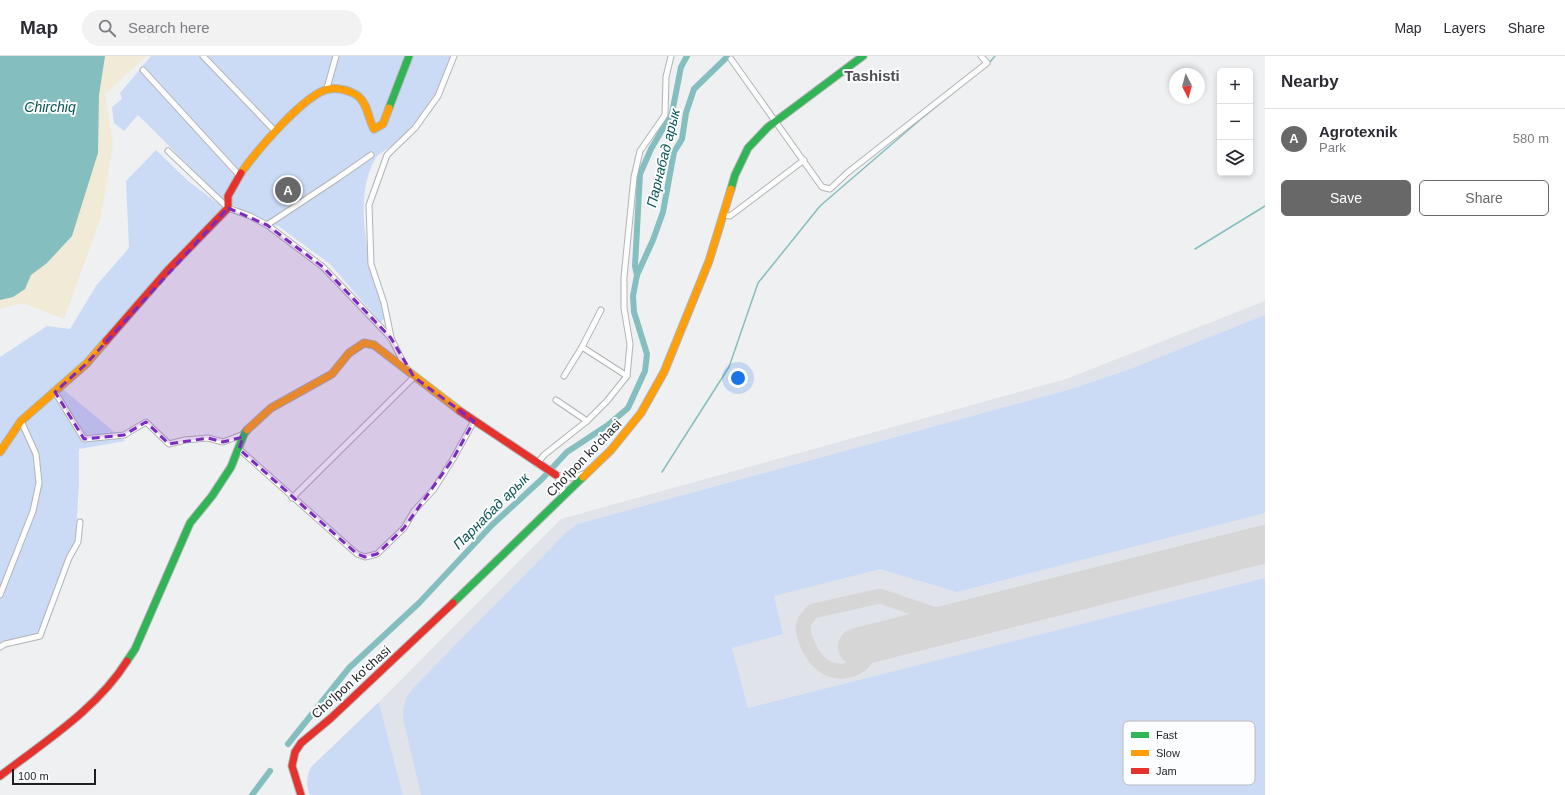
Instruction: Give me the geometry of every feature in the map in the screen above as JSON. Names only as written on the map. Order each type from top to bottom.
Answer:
[{"type":"street","points":[[203,56],[275,132]]},
{"type":"street","points":[[327,88],[336,56]]},
{"type":"street","points":[[0,452],[21,421],[86,364],[167,271],[228,208],[228,196],[239,175],[275,132],[315,95],[327,88],[356,94],[364,104],[370,124],[374,129],[378,128],[383,124],[409,56]]},
{"type":"street","points":[[405,367],[391,338],[384,303],[371,264],[369,205],[387,155],[414,128],[438,96],[449,72],[454,56]]},
{"type":"street","points":[[539,465],[544,455],[587,421],[618,389],[627,376],[630,344],[624,308],[624,277],[633,184],[640,151],[664,115],[666,77],[671,56]]},
{"type":"street","name":"Cho'lpon ko'chasi","points":[[301,795],[294,777],[292,766],[295,752],[301,742],[331,718],[413,642],[559,501],[627,432],[654,393],[709,261],[735,175],[743,157],[757,137],[775,121],[863,56]]},
{"type":"street","points":[[731,59],[822,187],[830,189],[847,173],[987,63],[984,57]]},
{"type":"street","points":[[143,70],[239,175]]},
{"type":"street","points":[[168,151],[228,208],[250,216],[268,225],[323,266],[391,338]]},
{"type":"street","points":[[268,225],[371,155]]},
{"type":"street","points":[[723,215],[730,216],[804,160]]},
{"type":"street","points":[[564,376],[582,347],[601,310]]},
{"type":"street","points":[[0,776],[62,729],[114,680],[128,662],[135,650],[190,523],[212,496],[231,467],[244,434],[254,421],[271,408],[332,374],[349,352],[364,343],[374,345],[405,367],[414,377],[474,421],[556,475],[565,478],[576,478],[592,468]]},
{"type":"street","points":[[582,347],[627,376]]},
{"type":"street","points":[[292,498],[414,377]]},
{"type":"street","points":[[55,392],[84,439],[124,435],[146,422],[169,444],[185,440],[208,438],[223,442],[244,434]]},
{"type":"street","points":[[556,400],[587,421]]},
{"type":"street","points":[[0,595],[33,511],[40,483],[36,454],[21,421]]},
{"type":"street","points":[[239,449],[292,498],[357,554],[365,557],[377,554],[404,528],[414,511],[434,489],[454,459],[474,421]]},
{"type":"street","points":[[556,475],[563,484],[563,493],[559,501]]},
{"type":"street","points":[[0,647],[5,644],[40,636],[68,558],[78,542],[80,522]]},
{"type":"highlighted area","points":[[228,208],[267,225],[323,267],[391,338],[414,377],[474,421],[453,459],[404,528],[377,554],[365,557],[357,554],[239,449],[243,437],[223,442],[208,438],[169,444],[146,422],[124,435],[84,439],[55,392],[86,364]]},
{"type":"shaded area","points":[[151,56],[451,56],[443,81],[422,116],[404,136],[376,157],[368,177],[364,197],[366,238],[375,280],[386,318],[380,322],[330,264],[278,226],[266,224],[222,199],[138,115],[124,131],[114,123],[112,107],[122,99],[120,93]]},
{"type":"shaded area","points":[[156,150],[188,181],[224,208],[59,386],[125,441],[79,449],[79,484],[75,549],[38,634],[0,643],[0,357],[47,326],[70,329],[96,286],[129,248],[126,181]]},
{"type":"shaded area","points":[[1265,301],[1265,795],[403,795],[379,702],[561,519],[1066,379]]},
{"type":"shaded area","points":[[1265,315],[1265,513],[957,592],[880,569],[774,596],[783,634],[732,648],[748,708],[1265,578],[1265,795],[421,795],[403,718],[404,705],[407,697],[414,687],[568,531],[578,524],[1075,388],[1128,370]]},
{"type":"shaded area","points":[[379,702],[403,795],[310,795],[307,781],[311,767]]},
{"type":"sand","name":"Chirchiq","points":[[0,56],[146,56],[105,94],[113,144],[101,217],[64,319],[23,303],[0,309]]},
{"type":"water","name":"Chirchiq","points":[[0,56],[105,56],[99,95],[98,153],[72,236],[47,263],[31,275],[25,289],[13,297],[0,300]]},
{"type":"waterway","name":"Парнабад арык","points":[[288,744],[349,668],[419,603],[492,525],[542,479],[567,452],[608,425],[628,408],[645,371],[647,354],[634,312],[633,296],[637,275],[635,266],[640,174],[651,149],[672,113],[681,67],[687,56]]},
{"type":"waterway","name":"Парнабад арык","points":[[637,275],[653,240],[663,212],[674,152],[682,139],[686,113],[694,89],[728,56]]},
{"type":"waterway","points":[[989,63],[995,56]]},
{"type":"waterway","points":[[662,472],[729,367],[758,283],[820,206],[921,119],[985,67]]},
{"type":"waterway","points":[[1195,249],[1265,206]]},
{"type":"waterway","name":"Парнабад арык","points":[[252,795],[270,771]]},
{"type":"taxiway","points":[[890,638],[876,647],[864,662],[854,669],[837,671],[824,666],[814,656],[805,638],[803,626],[813,611],[880,596],[945,618],[964,620]]},
{"type":"runway","points":[[857,647],[1265,544]]},
{"type":"traffic: fast","points":[[389,108],[409,56]]},
{"type":"traffic: fast","points":[[731,189],[735,175],[748,148],[768,127],[863,56]]},
{"type":"traffic: fast","points":[[127,661],[135,649],[190,523],[212,496],[231,467],[247,430]]},
{"type":"traffic: fast","points":[[453,603],[583,477]]},
{"type":"traffic: slow","points":[[241,173],[281,125],[307,101],[319,93],[329,89],[340,89],[358,96],[366,107],[374,129],[383,124],[389,108]]},
{"type":"traffic: slow","points":[[583,477],[611,450],[641,413],[664,372],[709,261],[731,189]]},
{"type":"traffic: slow","points":[[0,452],[21,421],[86,364],[106,341]]},
{"type":"traffic: slow","points":[[247,430],[271,408],[332,374],[349,353],[364,343],[374,345],[460,411]]},
{"type":"traffic: jam","points":[[106,341],[167,271],[228,208],[228,196],[241,173]]},
{"type":"traffic: jam","points":[[460,411],[556,475]]},
{"type":"traffic: jam","points":[[301,795],[292,766],[295,752],[301,743],[331,718],[453,603]]},
{"type":"traffic: jam","points":[[0,776],[69,724],[85,710],[115,678],[127,661]]},
{"type":"place","name":"Agrotexnik","points":[[288,190]]},
{"type":"district","name":"Tashisti","points":[[872,75]]}]
